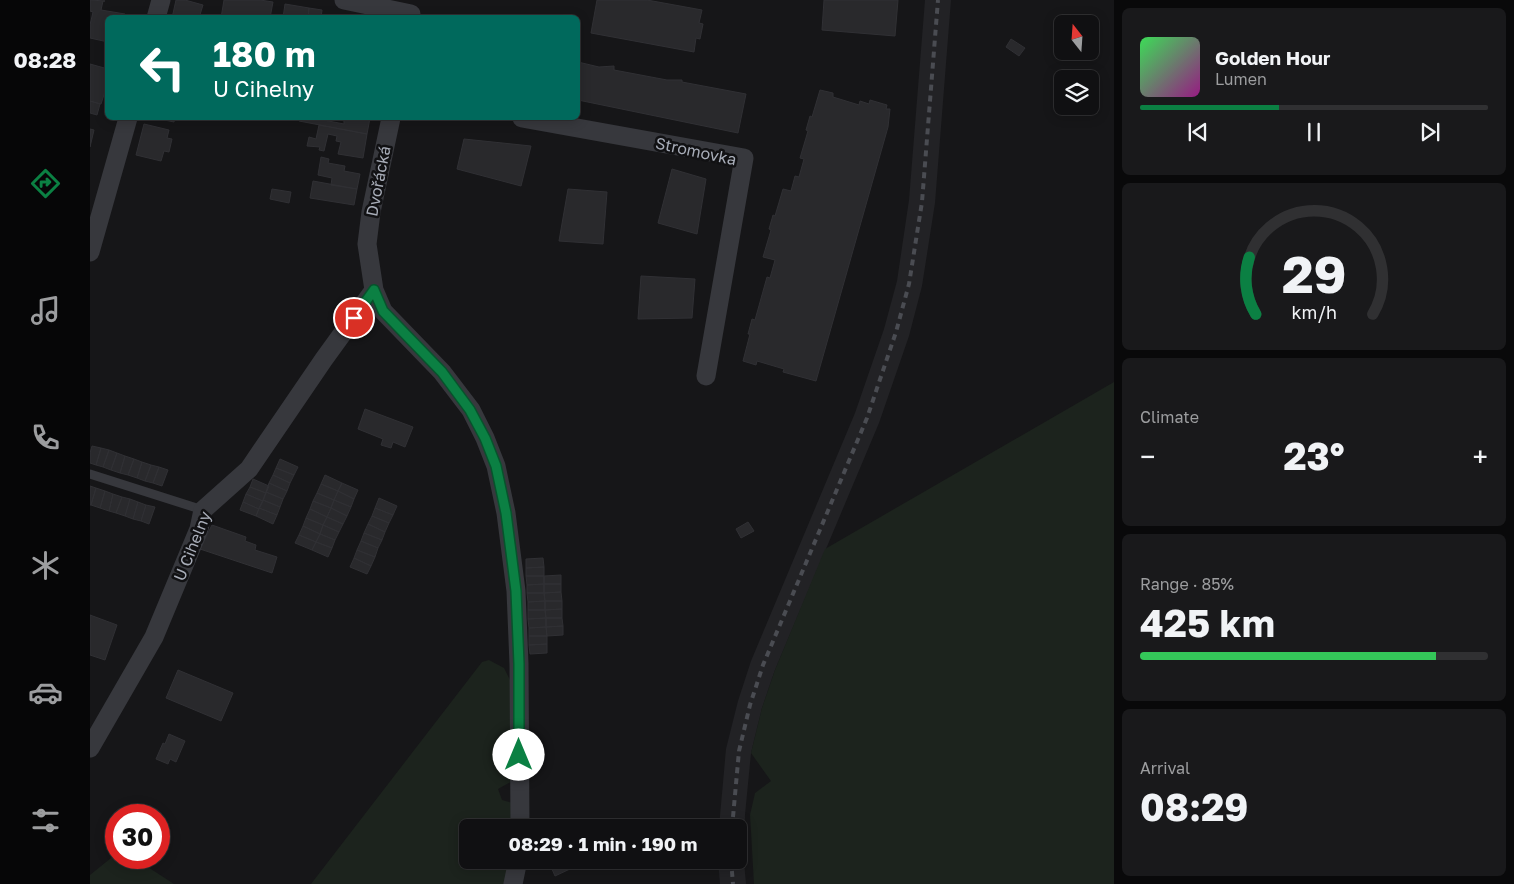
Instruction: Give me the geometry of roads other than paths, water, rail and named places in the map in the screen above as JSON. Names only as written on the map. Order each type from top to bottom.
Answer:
[{"type":"street","points":[[157,15],[161,0]]},
{"type":"street","points":[[344,0],[412,10]]},
{"type":"street","points":[[90,252],[127,120]]},
{"type":"street","name":"Dvořácká","points":[[391,120],[371,212],[367,244],[374,290],[383,311],[442,372],[470,410],[485,438],[496,466],[506,513],[516,591],[519,664],[520,819]]},
{"type":"street","name":"Stromovka","points":[[533,120],[744,158],[706,376]]},
{"type":"street","name":"U Cihelny","points":[[90,748],[154,637],[199,529],[203,510],[249,469],[374,290]]},
{"type":"street","points":[[513,884],[516,869]]},
{"type":"lane","points":[[90,474],[203,510]]},
{"type":"railway","points":[[733,819],[739,751],[750,705],[763,665],[867,418],[896,332],[909,284],[922,202],[938,0]]},
{"type":"railway","points":[[732,869],[733,884]]}]
